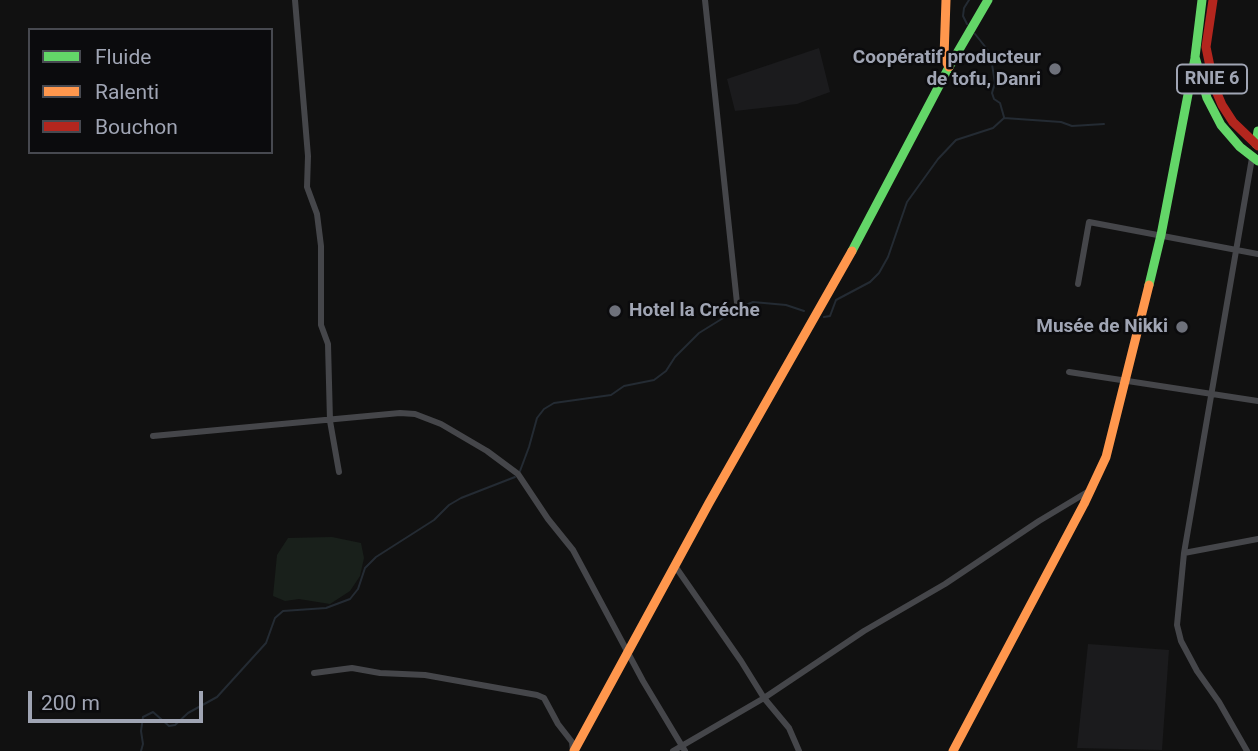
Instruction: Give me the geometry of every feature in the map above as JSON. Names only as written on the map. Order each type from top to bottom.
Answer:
[{"type":"main road","points":[[946,0],[944,57],[949,67]]},
{"type":"main road","points":[[574,751],[675,566],[830,293],[949,67],[988,0]]},
{"type":"main road","name":"RNIE 6","points":[[1202,0],[1195,57],[1204,90],[1213,113],[1226,131],[1255,160]]},
{"type":"main road","name":"RNIE 6","points":[[1213,0],[1206,47],[1214,86],[1222,105],[1234,122],[1257,145]]},
{"type":"main road","points":[[953,751],[1106,457],[1161,235],[1195,57]]},
{"type":"main road","points":[[1257,145],[1258,131]]},
{"type":"street","points":[[295,0],[308,156],[307,187],[317,214],[321,246],[321,325],[328,344],[330,421],[339,472]]},
{"type":"street","points":[[705,0],[737,303]]},
{"type":"street","points":[[1247,751],[1181,641],[1177,625],[1184,553],[1255,160]]},
{"type":"street","points":[[1078,284],[1089,222],[1258,254]]},
{"type":"street","points":[[1069,372],[1258,401]]},
{"type":"street","points":[[153,436],[400,413],[415,414],[441,424],[518,474],[573,550],[643,681],[684,748]]},
{"type":"street","points":[[673,751],[684,748],[764,698],[864,631],[945,584],[1090,490]]},
{"type":"street","points":[[1184,553],[1258,539]]},
{"type":"street","points":[[675,566],[764,698],[789,728],[799,751]]},
{"type":"street","points":[[314,673],[352,668],[380,673],[425,675],[537,695],[544,698],[572,742],[574,751]]},
{"type":"shaded area","points":[[819,48],[830,92],[797,104],[735,111],[727,79]]},
{"type":"shaded area","points":[[332,537],[361,543],[364,558],[360,576],[350,591],[330,604],[299,599],[285,601],[273,596],[277,555],[288,538]]},
{"type":"shaded area","points":[[1088,644],[1169,650],[1162,750],[1077,748]]},
{"type":"waterway","points":[[967,24],[963,16],[969,0]]},
{"type":"waterway","points":[[975,34],[991,58],[995,83],[992,93],[994,99],[1000,103],[1004,117]]},
{"type":"waterway","points":[[824,317],[830,316],[836,300],[870,282],[879,273],[888,257],[907,202],[938,159],[956,140],[993,128],[1004,118],[1061,122],[1072,126],[1104,124]]},
{"type":"waterway","points":[[520,471],[537,418],[544,409],[554,403],[611,395],[624,386],[654,380],[666,371],[675,357],[699,333],[753,302],[786,305],[804,311]]},
{"type":"waterway","points":[[141,751],[143,717],[153,712],[169,726],[175,725],[188,713],[217,697],[266,643],[275,618],[283,611],[326,608],[350,599],[358,589],[365,568],[376,557],[434,520],[449,505],[461,498],[515,477]]},
{"type":"traffic: fast","points":[[852,251],[949,67],[988,0]]},
{"type":"traffic: fast","points":[[1202,0],[1195,57],[1207,98],[1221,125],[1240,147],[1258,161]]},
{"type":"traffic: fast","points":[[1149,285],[1195,58]]},
{"type":"traffic: fast","points":[[1256,144],[1258,131]]},
{"type":"traffic: slow","points":[[946,0],[944,57],[949,67]]},
{"type":"traffic: slow","points":[[574,751],[709,503],[852,251]]},
{"type":"traffic: slow","points":[[953,751],[1084,504],[1106,457],[1149,285]]},
{"type":"traffic: jam","points":[[1213,0],[1206,47],[1214,86],[1233,122],[1258,146]]},
{"type":"place","name":"Coopératif producteur de tofu, Danri","points":[[1055,69]]},
{"type":"place","name":"Hotel la Créche","points":[[615,311]]},
{"type":"place","name":"Musée de Nikki","points":[[1182,327]]}]
